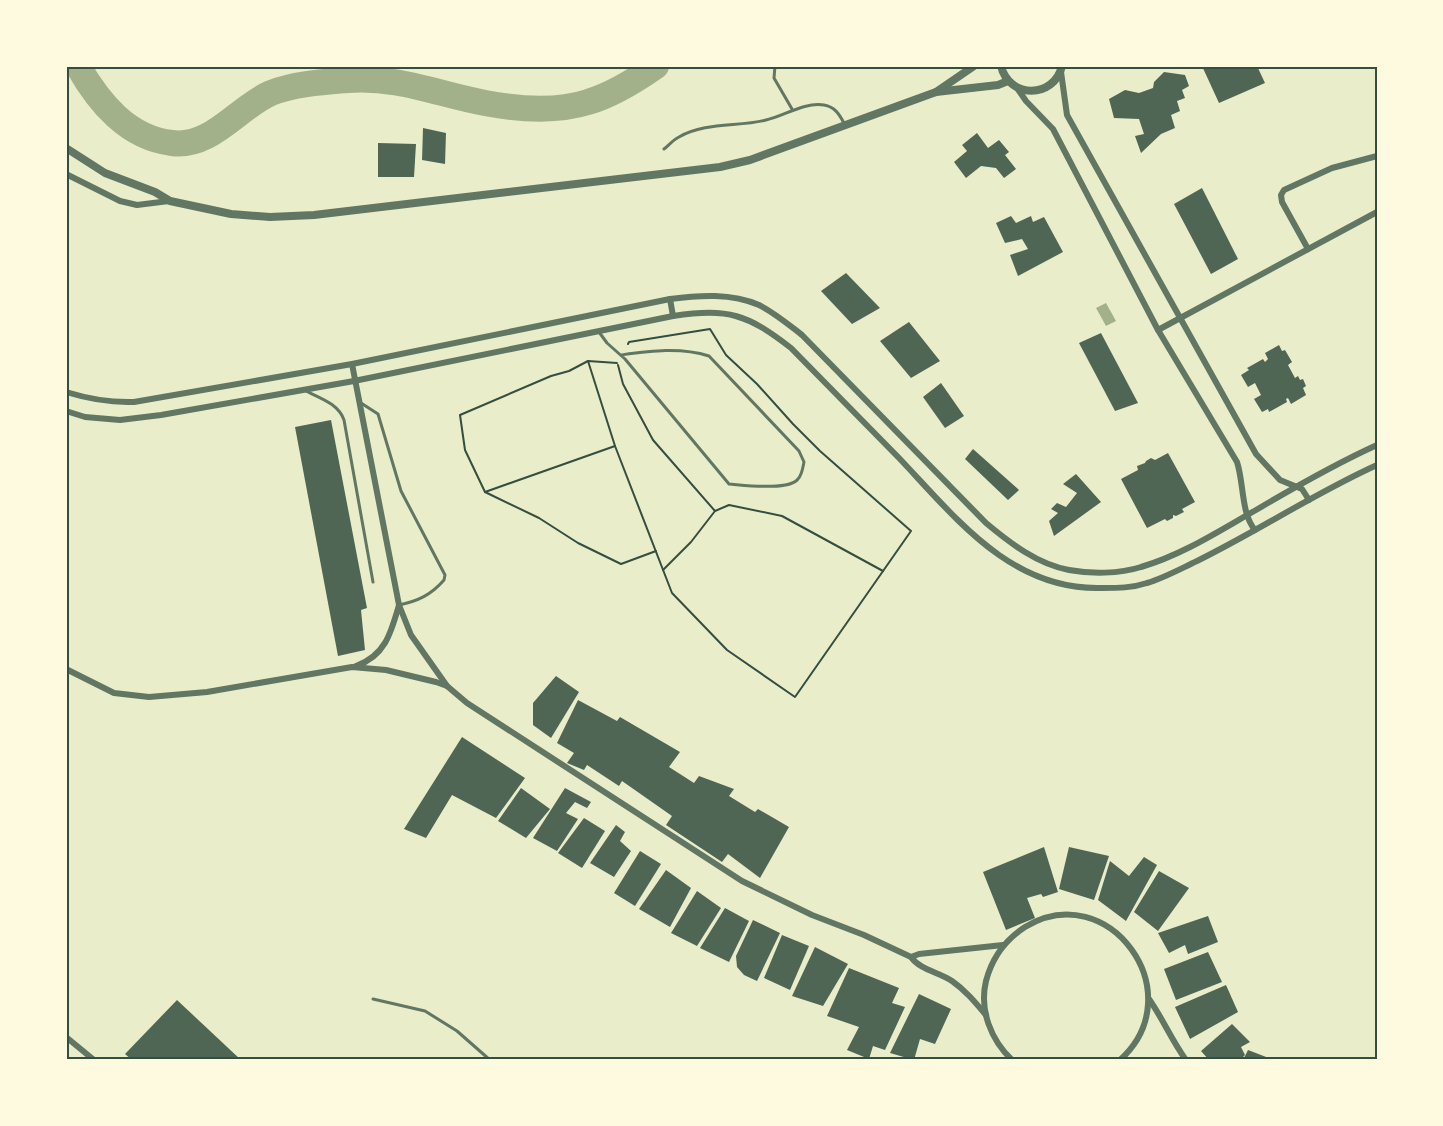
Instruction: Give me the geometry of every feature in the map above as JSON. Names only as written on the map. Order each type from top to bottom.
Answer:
[{"type":"street","points":[[936,92],[974,66]]},
{"type":"street","points":[[1001,66],[1008,81],[1024,91],[1040,91],[1053,83],[1061,68]]},
{"type":"street","points":[[1061,68],[1067,115],[1256,454],[1280,480],[1302,489],[1309,500]]},
{"type":"street","points":[[66,148],[105,173],[155,192],[170,201],[231,214],[270,217],[314,215],[720,167],[750,160],[936,92],[998,86],[1008,81]]},
{"type":"street","points":[[1017,88],[1026,101],[1053,129],[1158,330],[1237,462],[1241,473],[1247,515],[1255,530]]},
{"type":"street","points":[[1308,249],[1282,202],[1281,195],[1284,190],[1332,168],[1377,156]]},
{"type":"street","points":[[66,174],[120,201],[137,205],[170,201]]},
{"type":"street","points":[[1158,330],[1377,212]]},
{"type":"street","points":[[66,392],[92,400],[113,403],[134,402],[352,364],[670,299],[695,296],[740,299],[776,315],[802,335],[986,523],[1027,553],[1066,570],[1086,572],[1141,568],[1182,550],[1296,486],[1377,445]]},
{"type":"street","points":[[670,299],[673,316]]},
{"type":"street","points":[[66,411],[85,417],[120,420],[354,381],[673,316],[696,313],[736,315],[767,329],[791,348],[974,535],[995,553],[1042,579],[1062,586],[1085,589],[1126,588],[1164,577],[1377,465]]},
{"type":"street","points":[[352,364],[399,605],[411,635],[447,687],[467,703],[742,881],[812,915],[864,935],[911,957],[915,963],[950,979],[963,989],[986,1015]]},
{"type":"street","points":[[66,669],[114,693],[150,697],[207,692],[352,668],[378,655],[384,646],[399,605]]},
{"type":"street","points":[[352,668],[414,675],[447,687]]},
{"type":"street","points":[[1012,1060],[999,1046],[986,1015],[985,985],[994,958],[1015,933],[1029,925],[1045,919],[1070,916],[1095,921],[1117,933],[1135,951],[1143,966],[1148,982],[1147,1017],[1134,1045],[1120,1060]]},
{"type":"street","points":[[911,957],[919,954],[1003,945]]},
{"type":"street","points":[[1149,999],[1165,1022],[1175,1046],[1186,1060]]},
{"type":"street","points":[[66,1036],[94,1060]]},
{"type":"lane","points":[[775,66],[774,78],[792,109]]},
{"type":"lane","points":[[664,149],[679,137],[701,129],[767,120],[792,109],[821,104],[837,111],[845,125]]},
{"type":"lane","points":[[598,331],[607,343],[621,355],[729,484],[780,486],[793,484],[800,478],[804,462],[799,451],[709,356],[660,350],[621,355]]},
{"type":"lane","points":[[302,390],[335,405],[342,413],[372,582]]},
{"type":"lane","points":[[358,401],[378,414],[401,491],[444,575],[444,580],[428,596],[399,605]]},
{"type":"lane","points":[[373,999],[425,1011],[457,1031],[490,1060]]},
{"type":"path","points":[[588,361],[615,446],[672,593],[727,650],[795,697],[911,531],[820,451],[793,424],[757,384],[726,355],[710,329],[629,342],[618,363],[623,384],[653,440],[716,511]]},
{"type":"path","points":[[618,363],[588,361],[569,371],[551,376],[460,415],[465,450],[485,492],[539,518],[578,543],[621,564],[656,551]]},
{"type":"path","points":[[485,492],[615,446]]},
{"type":"path","points":[[663,570],[691,542],[716,511],[729,504],[782,516],[883,571]]},
{"type":"shaded area","points":[[1106,303],[1116,321],[1106,326],[1096,308]]},
{"type":"building","points":[[1202,66],[1257,66],[1265,83],[1219,103]]},
{"type":"building","points":[[1164,72],[1185,75],[1189,86],[1182,90],[1185,98],[1177,101],[1180,111],[1171,115],[1175,128],[1161,134],[1141,153],[1135,136],[1144,134],[1139,119],[1114,118],[1109,99],[1125,90],[1139,93],[1153,88],[1154,82]]},
{"type":"building","points":[[423,128],[446,133],[445,164],[422,160]]},
{"type":"building","points":[[977,133],[988,148],[999,140],[1009,152],[1005,155],[1016,169],[1004,178],[996,168],[981,166],[966,178],[954,162],[967,151],[962,145]]},
{"type":"building","points":[[378,143],[416,144],[414,177],[378,177]]},
{"type":"building","points":[[1202,188],[1238,259],[1211,274],[1174,204]]},
{"type":"building","points":[[1011,216],[1016,223],[1031,216],[1033,222],[1044,217],[1063,252],[1018,276],[1010,255],[1028,249],[1022,239],[1005,243],[996,223]]},
{"type":"building","points":[[846,273],[880,308],[852,324],[821,291]]},
{"type":"building","points":[[909,322],[940,361],[911,378],[880,341]]},
{"type":"building","points":[[1101,333],[1138,403],[1115,411],[1079,343]]},
{"type":"building","points":[[1279,345],[1292,362],[1288,365],[1295,378],[1298,376],[1300,380],[1303,379],[1306,395],[1291,404],[1288,398],[1287,402],[1269,412],[1268,409],[1262,412],[1254,399],[1261,395],[1255,383],[1248,387],[1241,375],[1249,370],[1247,368],[1263,359],[1265,362],[1268,359],[1265,353]]},
{"type":"building","points":[[941,383],[964,416],[945,428],[923,397]]},
{"type":"building","points":[[331,420],[367,608],[361,610],[365,650],[338,656],[295,427]]},
{"type":"building","points":[[973,449],[1019,490],[1008,500],[965,459]]},
{"type":"building","points":[[1168,453],[1195,502],[1182,509],[1184,512],[1173,515],[1173,518],[1167,521],[1165,519],[1147,528],[1121,479],[1138,470],[1137,466],[1151,458],[1155,460]]},
{"type":"building","points":[[1076,474],[1101,502],[1054,536],[1049,521],[1058,513],[1051,509],[1057,503],[1066,507],[1077,493],[1063,484]]},
{"type":"building","points":[[556,676],[579,692],[551,738],[533,725],[533,703]]},
{"type":"building","points":[[578,700],[617,721],[620,717],[680,752],[669,767],[694,783],[699,776],[734,789],[729,796],[755,812],[758,809],[789,827],[760,878],[728,854],[722,862],[666,825],[672,816],[622,781],[619,786],[587,765],[584,770],[567,763],[574,753],[557,743]]},
{"type":"building","points":[[462,737],[525,778],[496,818],[452,795],[426,838],[404,829]]},
{"type":"building","points":[[521,788],[550,809],[526,838],[498,821]]},
{"type":"building","points":[[565,788],[591,802],[587,808],[575,802],[566,813],[578,819],[557,851],[533,838]]},
{"type":"building","points":[[584,818],[605,831],[582,868],[558,853]]},
{"type":"building","points":[[616,825],[625,832],[620,841],[631,851],[614,877],[590,863]]},
{"type":"building","points":[[1044,847],[1058,892],[1043,897],[1041,894],[1027,898],[1035,918],[1006,930],[983,872]]},
{"type":"building","points":[[1069,847],[1109,856],[1094,900],[1059,889]]},
{"type":"building","points":[[640,851],[661,864],[635,906],[614,893]]},
{"type":"building","points":[[1144,857],[1157,865],[1126,921],[1098,900],[1110,861],[1129,876]]},
{"type":"building","points":[[666,870],[691,888],[670,927],[639,909]]},
{"type":"building","points":[[1159,871],[1189,888],[1158,931],[1134,912]]},
{"type":"building","points":[[697,891],[721,908],[697,946],[671,933]]},
{"type":"building","points":[[725,908],[749,921],[729,962],[700,948]]},
{"type":"building","points":[[1208,916],[1218,942],[1188,954],[1185,945],[1169,953],[1158,933]]},
{"type":"building","points":[[753,920],[780,933],[757,981],[744,975],[737,967],[736,956]]},
{"type":"building","points":[[782,935],[809,946],[790,990],[764,978]]},
{"type":"building","points":[[815,947],[848,964],[823,1006],[792,996]]},
{"type":"building","points":[[1208,952],[1222,982],[1176,1000],[1164,969]]},
{"type":"building","points":[[849,968],[899,988],[892,1003],[905,1007],[885,1050],[873,1046],[869,1059],[847,1050],[859,1027],[827,1016]]},
{"type":"building","points":[[1226,985],[1238,1012],[1190,1039],[1175,1007]]},
{"type":"building","points":[[919,994],[951,1009],[935,1044],[920,1039],[914,1060],[890,1053]]},
{"type":"building","points":[[177,1000],[241,1060],[132,1060],[125,1054]]},
{"type":"building","points":[[1232,1024],[1250,1042],[1241,1047],[1245,1055],[1240,1060],[1209,1060],[1201,1051]]},
{"type":"building","points":[[1248,1050],[1274,1060],[1243,1060]]},
{"type":"waterway","points":[[78,66],[95,93],[128,126],[156,140],[172,143],[186,143],[200,139],[224,125],[259,99],[289,87],[365,79],[400,83],[497,105],[550,108],[576,105],[597,99],[624,87],[656,66]]}]
